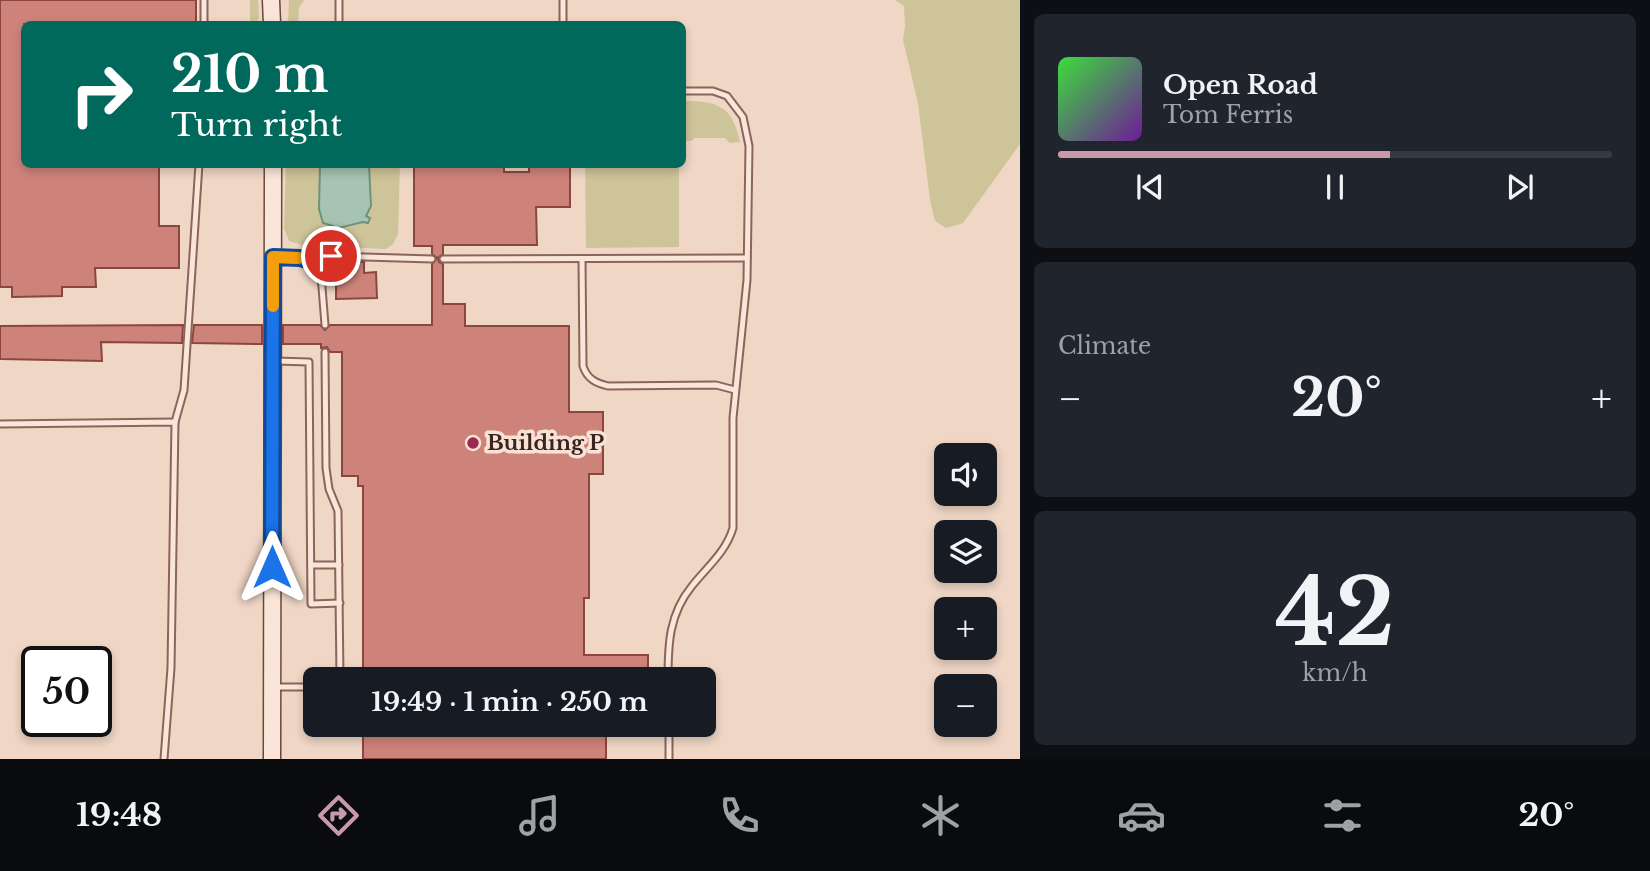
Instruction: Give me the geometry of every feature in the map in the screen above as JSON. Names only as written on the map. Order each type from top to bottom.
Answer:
[{"type":"main road","points":[[271,0],[272,21]]},
{"type":"main road","points":[[272,759],[273,168]]},
{"type":"lane","points":[[204,0],[204,21]]},
{"type":"lane","points":[[339,0],[339,21]]},
{"type":"lane","points":[[563,0],[563,21]]},
{"type":"lane","points":[[668,667],[669,634],[678,607],[692,585],[724,548],[733,528],[735,390],[745,312],[747,258],[749,146],[743,117],[727,96],[713,91],[686,91]]},
{"type":"lane","points":[[164,759],[171,668],[174,422],[184,390],[199,168]]},
{"type":"lane","points":[[325,325],[322,265],[331,256],[432,259]]},
{"type":"lane","points":[[273,257],[300,258],[322,265]]},
{"type":"lane","points":[[322,285],[331,269],[344,257]]},
{"type":"lane","points":[[443,259],[747,258]]},
{"type":"lane","points":[[582,259],[583,366],[590,379],[608,386],[716,385],[735,390]]},
{"type":"lane","points":[[325,352],[326,468],[329,489],[338,511],[340,667]]},
{"type":"lane","points":[[273,361],[309,362],[311,604],[340,603]]},
{"type":"lane","points":[[0,424],[174,422]]},
{"type":"lane","points":[[311,565],[339,565]]},
{"type":"lane","points":[[272,687],[303,687]]},
{"type":"lane","points":[[669,737],[669,759]]},
{"type":"shaded area","points":[[250,0],[258,0],[259,17],[257,21],[250,21]]},
{"type":"shaded area","points":[[289,0],[304,0],[299,8],[298,21],[288,21]]},
{"type":"shaded area","points":[[895,0],[1020,0],[1020,144],[963,223],[946,228],[935,221],[930,200],[918,103],[903,40],[904,6]]},
{"type":"shaded area","points":[[686,101],[705,102],[722,108],[733,120],[740,142],[730,143],[725,138],[695,138],[686,141]]},
{"type":"shaded area","points":[[286,168],[400,168],[398,234],[393,244],[386,249],[302,245],[289,241],[284,228]]},
{"type":"shaded area","points":[[320,168],[369,168],[371,206],[366,216],[370,218],[368,223],[338,228],[336,233],[332,232],[333,226],[323,223],[319,209]]},
{"type":"shaded area","points":[[585,168],[679,168],[679,247],[586,248]]},
{"type":"building","points":[[0,0],[196,0],[196,21],[21,21],[21,168],[159,168],[159,226],[179,226],[179,268],[95,268],[96,287],[62,287],[62,296],[12,297],[12,287],[0,287]]},
{"type":"building","name":"Building P","points":[[414,168],[504,168],[504,172],[529,172],[529,168],[570,168],[570,207],[536,207],[537,245],[443,245],[443,254],[438,258],[443,264],[443,304],[465,304],[465,326],[569,326],[569,412],[603,412],[603,474],[589,474],[589,598],[584,598],[584,655],[648,655],[648,667],[363,667],[363,486],[358,486],[358,476],[342,476],[342,352],[330,352],[327,347],[321,348],[321,344],[283,344],[283,325],[320,325],[325,330],[330,325],[432,325],[432,264],[437,258],[432,254],[432,246],[414,246]]},
{"type":"building","points":[[347,262],[364,262],[364,273],[376,272],[377,298],[336,299],[336,273],[348,272]]},
{"type":"building","points":[[183,325],[182,343],[101,342],[102,361],[0,359],[0,326]]},
{"type":"building","points":[[194,325],[262,325],[262,344],[192,343]]},
{"type":"building","points":[[363,737],[606,737],[606,759],[363,759]]},
{"type":"slow traffic","points":[[273,306],[273,257],[298,258]]},
{"type":"place","name":"Building P","points":[[473,443]]},
{"type":"route","points":[[272,567],[273,257],[300,258],[322,265],[331,256]]}]
